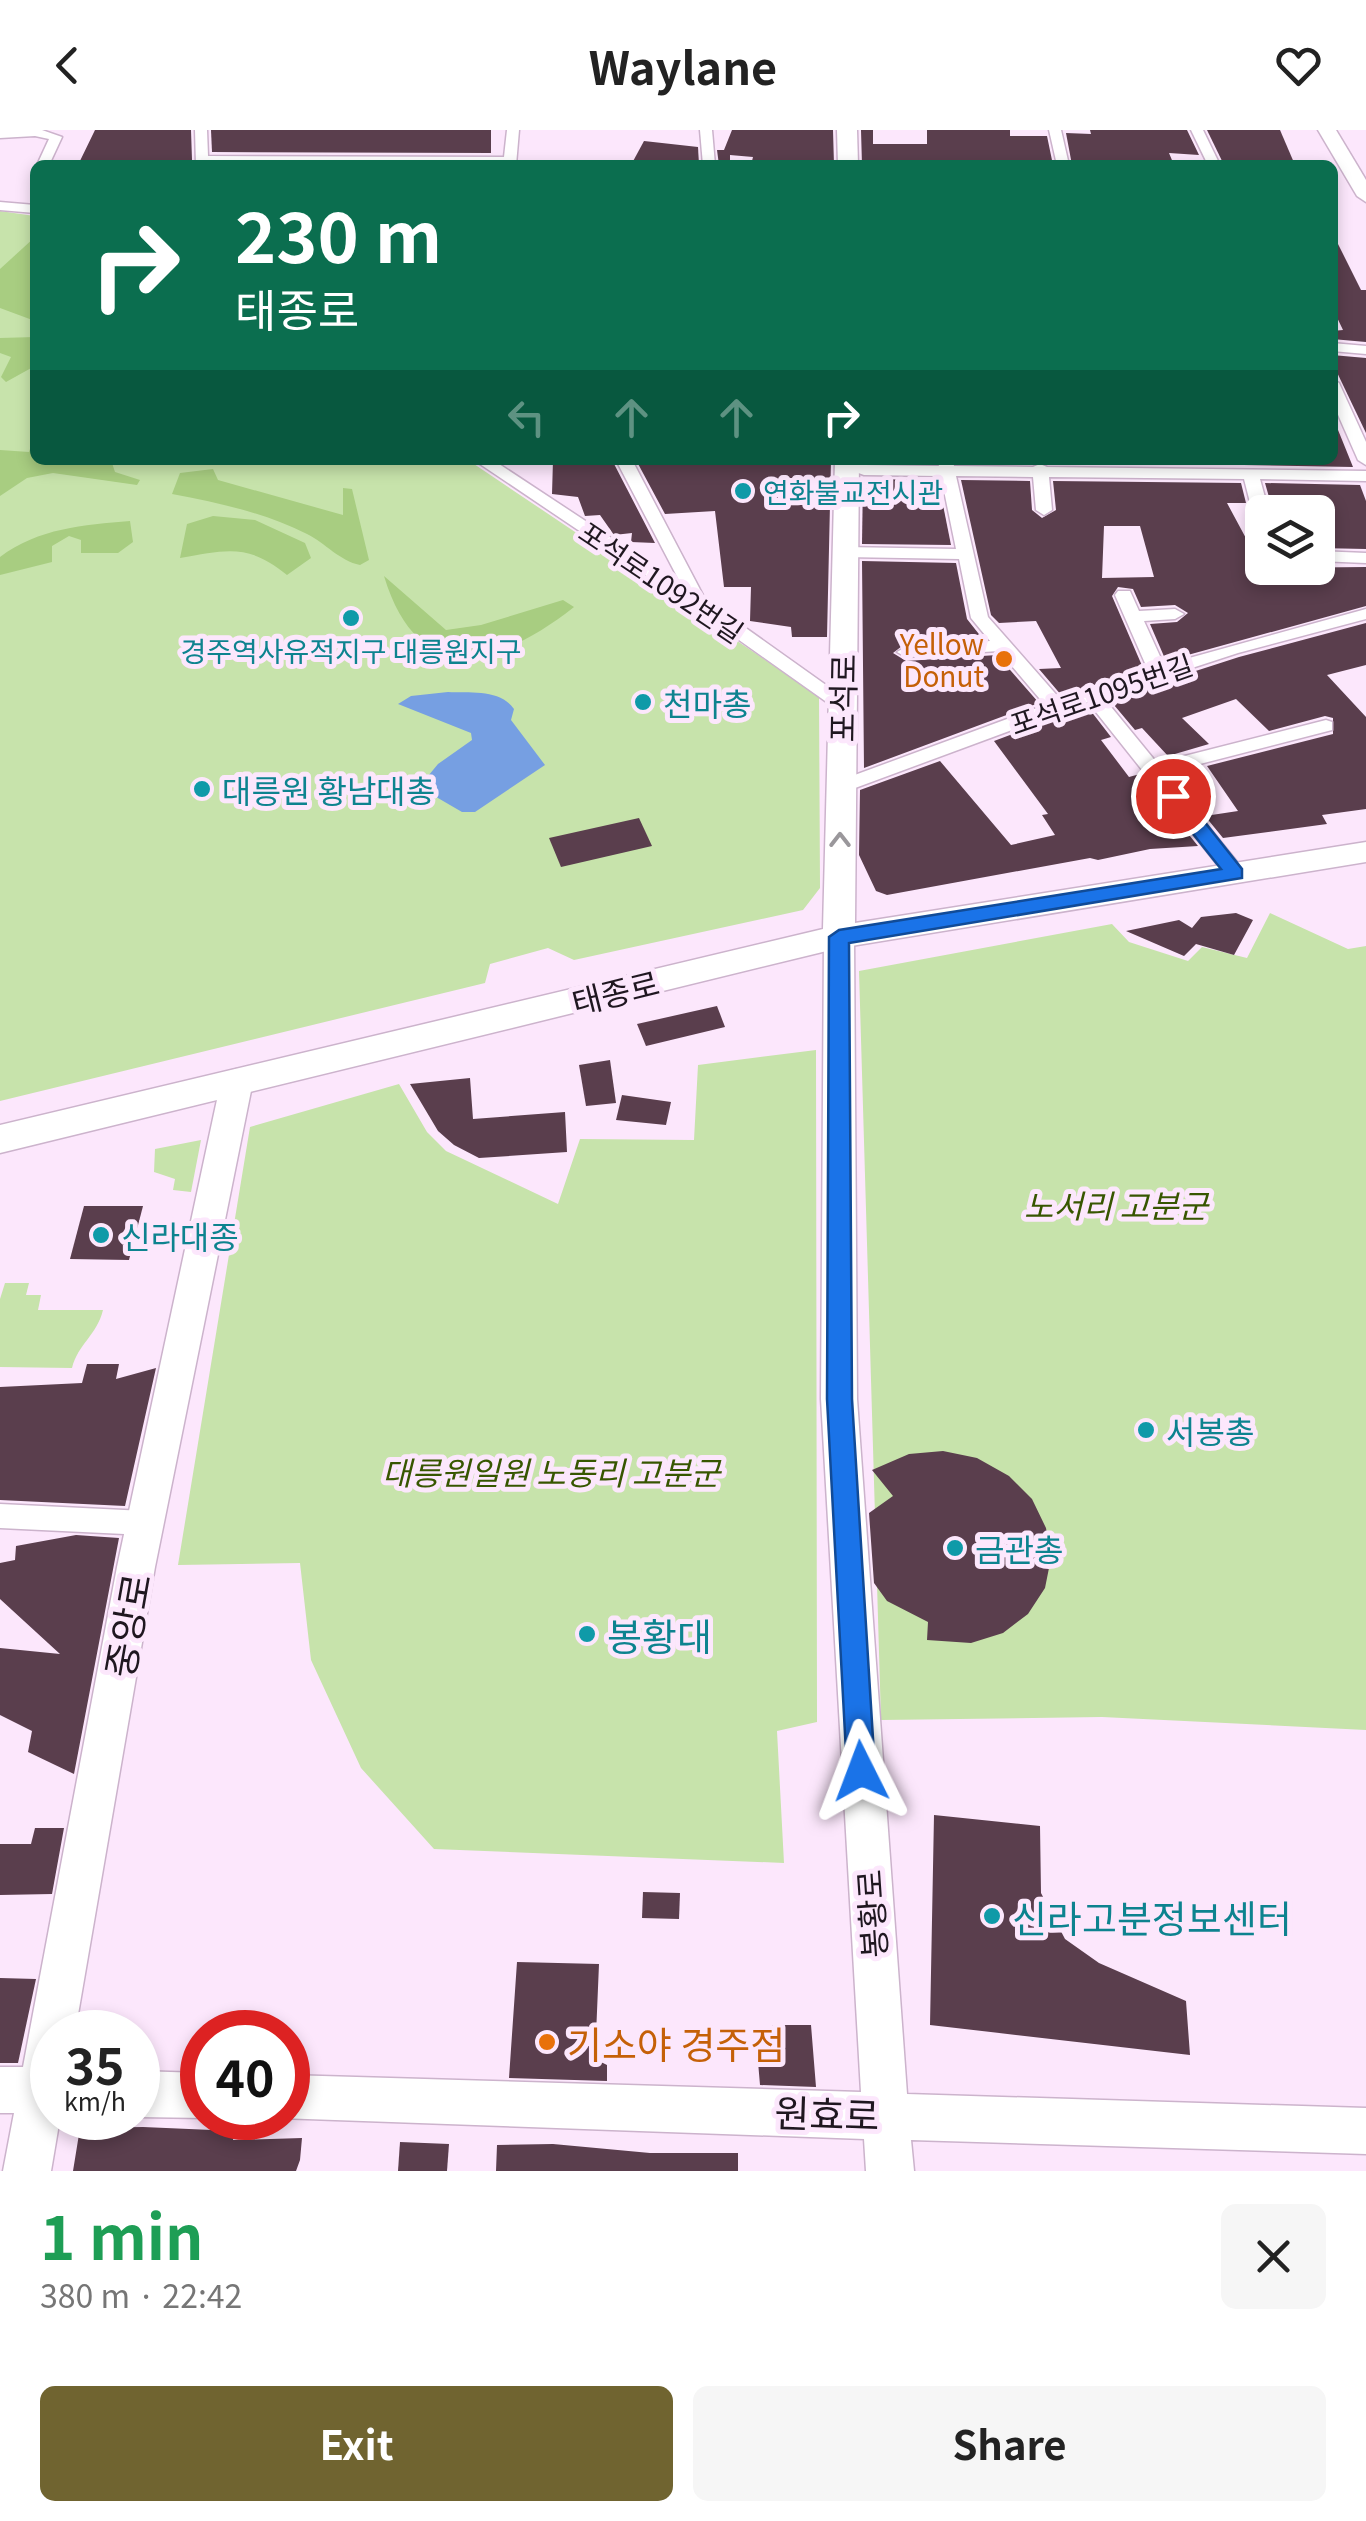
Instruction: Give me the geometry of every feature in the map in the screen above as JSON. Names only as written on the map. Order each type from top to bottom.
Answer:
[{"type":"main road","points":[[846,130],[848,160]]},
{"type":"main road","name":"포석로","points":[[839,937],[848,465]]},
{"type":"main road","name":"태종로","points":[[0,1139],[839,937],[1366,852]]},
{"type":"street","points":[[201,130],[203,160]]},
{"type":"street","points":[[510,160],[513,130]]},
{"type":"street","points":[[706,130],[709,160]]},
{"type":"street","points":[[1054,130],[1061,160]]},
{"type":"street","points":[[1197,130],[1212,160]]},
{"type":"street","points":[[1312,130],[1329,160]]},
{"type":"street","points":[[1327,130],[1366,196]]},
{"type":"street","points":[[0,134],[35,132],[56,137],[46,160]]},
{"type":"street","points":[[1338,175],[1366,224]]},
{"type":"street","points":[[0,206],[30,204]]},
{"type":"street","points":[[1338,348],[1366,350]]},
{"type":"street","points":[[1338,397],[1366,460]]},
{"type":"street","name":"포석로1092번길","points":[[490,465],[700,604],[841,704]]},
{"type":"street","points":[[627,465],[700,604]]},
{"type":"street","points":[[913,465],[1040,469],[1194,467],[1250,477],[1366,476]]},
{"type":"street","points":[[1270,465],[1276,478]]},
{"type":"street","points":[[946,466],[980,618],[1056,707]]},
{"type":"street","points":[[1040,469],[1044,510]]},
{"type":"street","points":[[1250,477],[1255,495]]},
{"type":"street","points":[[845,552],[966,554]]},
{"type":"street","points":[[1335,557],[1366,558]]},
{"type":"street","points":[[1124,595],[1158,672]]},
{"type":"street","points":[[1133,616],[1175,614]]},
{"type":"street","name":"포석로1095번길","points":[[840,787],[1158,672],[1268,637],[1366,614]]},
{"type":"street","points":[[906,652],[1002,645]]},
{"type":"street","points":[[1092,696],[1235,874]]},
{"type":"street","points":[[1152,770],[1326,726]]},
{"type":"street","name":"봉황로","points":[[839,937],[839,1399],[890,2171]]},
{"type":"street","name":"중앙로","points":[[47,2010],[237,1081]]},
{"type":"street","points":[[0,1516],[145,1523]]},
{"type":"street","name":"원효로","points":[[310,2099],[1366,2130]]},
{"type":"street","name":"중앙로","points":[[27,2171],[30,2111]]},
{"type":"green space","name":"경주역사유적지구 대릉원지구","points":[[0,211],[30,215],[30,465],[475,465],[819,696],[820,888],[803,910],[574,960],[548,948],[490,964],[485,983],[0,1101]]},
{"type":"green space","points":[[30,242],[30,319],[0,308],[0,269]]},
{"type":"green space","points":[[30,337],[30,369],[6,382],[1,377],[11,357],[0,353],[0,338]]},
{"type":"green space","points":[[30,449],[30,465],[113,465],[115,472],[140,480],[137,485],[53,473],[27,478],[0,496],[0,450]]},
{"type":"green space","points":[[213,469],[218,480],[343,515],[343,488],[352,489],[369,560],[360,565],[353,563],[307,534],[257,514],[172,494],[180,473]]},
{"type":"green space","points":[[213,516],[255,520],[305,543],[311,558],[287,575],[248,553],[180,558],[187,524]]},
{"type":"green space","points":[[130,521],[133,542],[118,553],[81,553],[81,540],[69,536],[52,546],[52,562],[0,575],[0,557],[30,540],[78,527]]},
{"type":"green space","points":[[384,576],[446,630],[481,625],[563,600],[574,607],[517,643],[489,653],[463,656],[439,651],[417,637],[399,612]]},
{"type":"green space","name":"노서리 고분군","points":[[1270,913],[1348,949],[1366,946],[1366,1730],[1102,1717],[881,1720],[859,971],[1112,924],[1129,942],[1188,961],[1202,947],[1247,958]]},
{"type":"green space","name":"대릉원일원 노동리 고분군","points":[[816,1050],[817,1722],[777,1731],[784,1863],[434,1849],[361,1768],[311,1660],[300,1563],[178,1565],[250,1127],[399,1084],[427,1132],[446,1151],[558,1204],[580,1139],[694,1140],[698,1065]]},
{"type":"green space","points":[[201,1140],[191,1192],[173,1190],[175,1179],[154,1172],[155,1149]]},
{"type":"green space","points":[[5,1283],[29,1283],[26,1295],[41,1295],[38,1310],[103,1310],[72,1368],[0,1367],[0,1299]]},
{"type":"water","points":[[484,693],[508,703],[514,709],[511,720],[545,765],[475,812],[462,812],[419,787],[438,764],[472,740],[471,733],[398,704],[411,696]]},
{"type":"building","points":[[95,130],[191,130],[192,160],[80,160]]},
{"type":"building","points":[[211,130],[491,130],[491,153],[212,152]]},
{"type":"building","points":[[732,130],[833,130],[834,160],[752,160],[753,157],[730,155],[730,160],[718,160],[717,150],[724,150]]},
{"type":"building","points":[[861,130],[873,130],[873,144],[927,144],[927,130],[1010,130],[1010,136],[1047,136],[1052,160],[862,160]]},
{"type":"building","points":[[1090,130],[1187,130],[1199,155],[1169,153],[1172,160],[1071,160],[1066,133],[1091,134]]},
{"type":"building","points":[[1207,130],[1280,130],[1293,160],[1222,160]]},
{"type":"building","points":[[644,141],[698,147],[699,160],[634,160]]},
{"type":"building","points":[[1338,244],[1361,290],[1366,290],[1366,342],[1338,340],[1338,330],[1343,330],[1338,320]]},
{"type":"building","points":[[1338,356],[1366,358],[1366,433],[1338,375]]},
{"type":"building","points":[[1338,430],[1353,467],[1240,465],[1338,465]]},
{"type":"building","points":[[553,465],[615,465],[655,543],[631,542],[632,533],[614,535],[600,515],[585,516],[578,497],[552,494]]},
{"type":"building","points":[[639,465],[831,465],[827,637],[792,637],[791,627],[750,621],[751,587],[724,587],[715,511],[665,514]]},
{"type":"building","points":[[863,479],[938,480],[951,545],[862,544]]},
{"type":"building","points":[[961,480],[1030,481],[1032,510],[1042,518],[1056,510],[1053,481],[1241,483],[1245,503],[1227,503],[1245,536],[1245,585],[1335,585],[1335,567],[1366,567],[1366,606],[1166,661],[1150,624],[1177,622],[1188,613],[1175,605],[1141,607],[1133,589],[1118,587],[1112,596],[1143,668],[1062,696],[1039,669],[1061,668],[1036,621],[999,623],[991,615]],"holes":[[[1104,526],[1140,526],[1154,577],[1102,578]]]},
{"type":"building","points":[[1265,483],[1360,485],[1366,501],[1366,549],[1335,548],[1335,495],[1268,495]]},
{"type":"building","points":[[862,561],[956,563],[967,619],[982,638],[906,643],[893,653],[906,661],[997,655],[1039,703],[864,768]]},
{"type":"building","points":[[1366,623],[1366,665],[1327,675],[1366,717],[1366,809],[1322,815],[1327,824],[1223,838],[1205,816],[1238,811],[1207,766],[1333,734],[1333,718],[1325,716],[1269,731],[1236,699],[1182,718],[1209,744],[1168,756],[1142,728],[1135,730],[1109,699],[1239,657]]},
{"type":"building","points":[[1087,706],[1111,737],[1101,740],[1129,777],[1140,774],[1198,846],[1090,858],[887,895],[876,891],[859,855],[860,790],[940,761],[1011,845],[1055,835],[1042,815],[1048,814],[994,741]]},
{"type":"building","points":[[639,818],[652,846],[561,867],[549,838]]},
{"type":"building","points":[[1236,913],[1253,920],[1234,955],[1196,944],[1184,956],[1126,931],[1179,920],[1192,928],[1201,917]]},
{"type":"building","points":[[717,1006],[725,1027],[646,1046],[637,1024]]},
{"type":"building","points":[[610,1060],[616,1103],[586,1106],[579,1065]]},
{"type":"building","points":[[470,1078],[473,1119],[565,1112],[567,1152],[479,1158],[454,1145],[438,1131],[410,1084]]},
{"type":"building","points":[[622,1095],[671,1102],[666,1125],[616,1120]]},
{"type":"building","points":[[84,1206],[143,1206],[129,1260],[70,1259]]},
{"type":"building","points":[[87,1364],[119,1364],[116,1379],[156,1368],[125,1506],[0,1500],[0,1387],[82,1383]]},
{"type":"building","name":"금관총","points":[[943,1451],[977,1458],[1009,1476],[1032,1499],[1046,1528],[1051,1558],[1045,1588],[1028,1614],[1003,1633],[971,1643],[927,1640],[928,1622],[887,1601],[874,1583],[869,1513],[893,1496],[872,1470],[909,1454]]},
{"type":"building","points":[[76,1535],[119,1538],[74,1774],[28,1752],[32,1731],[0,1715],[0,1648],[60,1654],[0,1599],[0,1563],[15,1560],[16,1546]]},
{"type":"building","name":"신라고분정보센터","points":[[934,1815],[1040,1826],[1041,1893],[1065,1939],[1099,1963],[1186,2001],[1190,2055],[930,2025]]},
{"type":"building","points":[[35,1828],[64,1828],[52,1894],[0,1895],[0,1844],[31,1844]]},
{"type":"building","points":[[643,1892],[680,1893],[679,1919],[642,1918]]},
{"type":"building","points":[[517,1962],[599,1964],[595,2059],[607,2065],[607,2081],[509,2078]]},
{"type":"building","points":[[0,1978],[36,1979],[18,2063],[0,2063]]},
{"type":"building","points":[[768,2025],[811,2025],[816,2087],[760,2085],[757,2050],[770,2050]]},
{"type":"building","points":[[160,2128],[180,2129],[180,2140],[302,2140],[296,2171],[73,2171],[78,2140],[160,2140]]},
{"type":"building","points":[[400,2142],[449,2144],[447,2171],[398,2171]]},
{"type":"building","points":[[553,2144],[650,2153],[738,2153],[738,2171],[496,2171],[497,2145]]},
{"type":"place","name":"연화불교전시관","points":[[743,491]]},
{"type":"place","name":"경주역사유적지구 대릉원지구","points":[[351,618]]},
{"type":"place","name":"Yellow Donut","points":[[1004,659]]},
{"type":"place","name":"천마총","points":[[643,702]]},
{"type":"place","name":"대릉원 황남대총","points":[[202,789]]},
{"type":"place","name":"신라대종","points":[[101,1235]]},
{"type":"place","name":"서봉총","points":[[1146,1430]]},
{"type":"place","name":"금관총","points":[[955,1548]]},
{"type":"place","name":"봉황대","points":[[587,1634]]},
{"type":"place","name":"신라고분정보센터","points":[[992,1916]]},
{"type":"place","name":"기소야 경주점","points":[[547,2042]]},
{"type":"route","points":[[861,1771],[839,1399],[839,937],[1235,874],[1173,796]]}]
